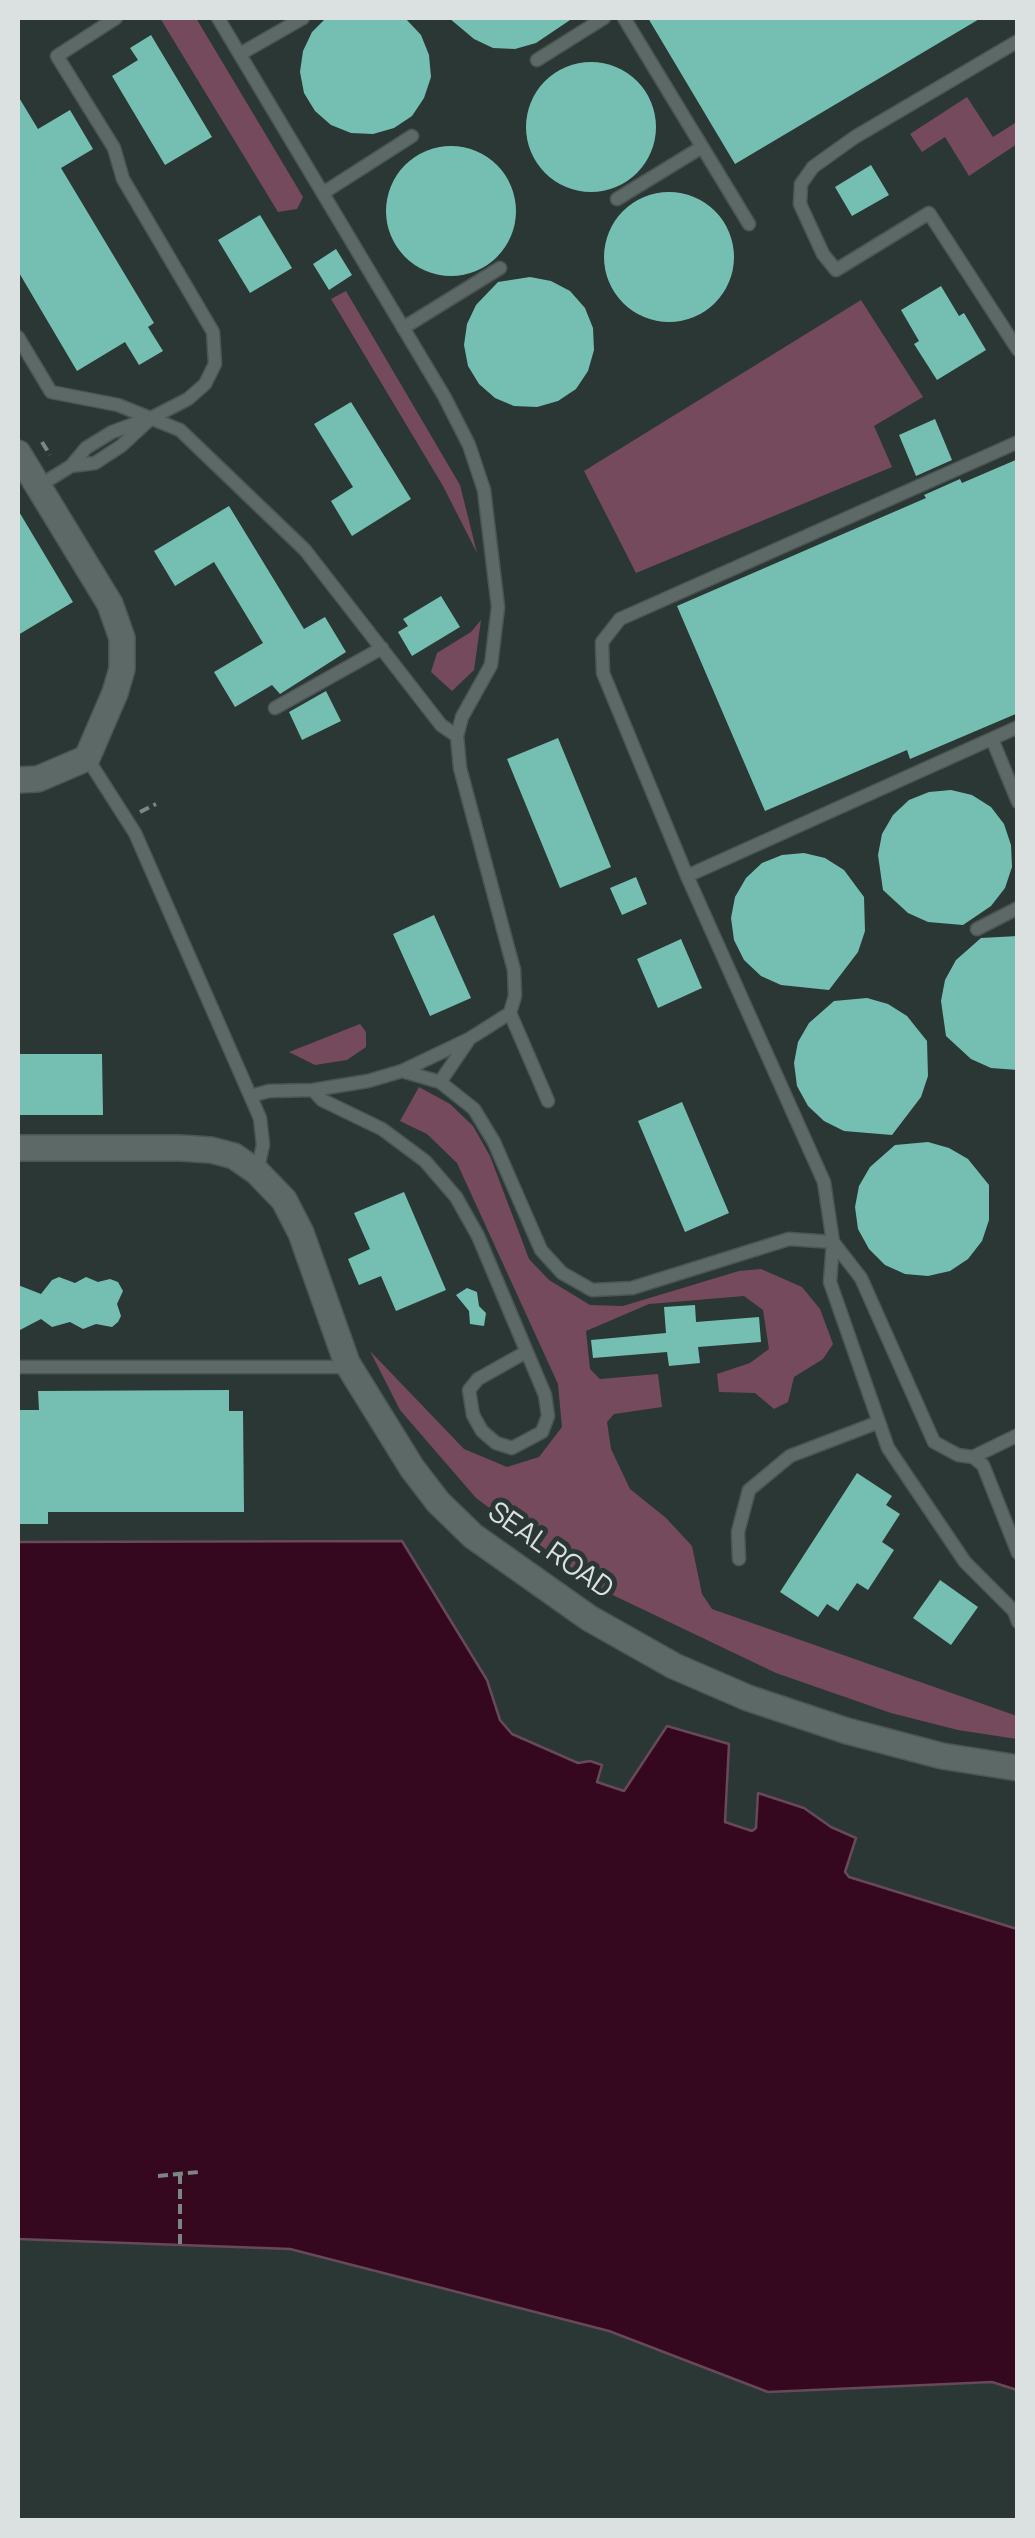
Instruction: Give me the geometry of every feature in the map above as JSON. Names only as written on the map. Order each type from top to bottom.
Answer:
[{"type":"street","points":[[18,453],[110,604],[122,638],[122,669],[87,758],[38,780],[18,780]]},
{"type":"street","name":"SEAL ROAD","points":[[18,1148],[180,1148],[234,1156],[257,1172],[284,1200],[301,1234],[350,1367],[377,1415],[438,1502],[472,1536],[589,1618],[674,1666],[748,1698],[847,1732],[942,1756],[1018,1768]]},
{"type":"lane","points":[[38,487],[112,432],[188,399],[205,384],[215,364],[212,332],[123,178],[114,148],[56,56],[116,18]]},
{"type":"lane","points":[[218,18],[403,328],[468,445],[484,490],[498,607],[490,665],[462,717],[457,736],[460,768],[514,970],[510,1014],[548,1101]]},
{"type":"lane","points":[[240,54],[303,18]]},
{"type":"lane","points":[[537,60],[604,18]]},
{"type":"lane","points":[[624,18],[749,224]]},
{"type":"lane","points":[[1018,41],[855,137],[812,168],[801,184],[800,204],[823,254],[836,270],[928,213],[1018,350]]},
{"type":"lane","points":[[322,193],[412,136]]},
{"type":"lane","points":[[617,199],[702,147]]},
{"type":"lane","points":[[403,328],[500,268]]},
{"type":"lane","points":[[18,336],[51,392],[118,405],[180,430],[306,550],[441,725],[457,736]]},
{"type":"lane","points":[[1018,442],[620,619],[602,642],[603,673],[687,876],[824,1182],[832,1242],[830,1282],[888,1448],[965,1562],[1014,1612],[1018,1622]]},
{"type":"lane","points":[[275,708],[382,648]]},
{"type":"lane","points":[[687,876],[1018,727]]},
{"type":"lane","points":[[992,739],[1018,802]]},
{"type":"lane","points":[[87,758],[135,834],[251,1096],[260,1118],[263,1145],[257,1172]]},
{"type":"lane","points":[[977,928],[1018,908]]},
{"type":"lane","points":[[251,1096],[368,1082],[402,1071],[469,1039],[510,1014]]},
{"type":"lane","points":[[440,1082],[469,1039]]},
{"type":"lane","points":[[402,1071],[440,1082],[474,1109],[541,1250],[562,1273],[592,1290],[632,1288],[789,1239],[832,1242],[861,1278],[934,1442],[958,1455],[974,1457],[1018,1435]]},
{"type":"lane","points":[[312,1090],[322,1100],[382,1128],[425,1162],[456,1197],[478,1236],[544,1395],[548,1416],[542,1432],[512,1448],[496,1443],[482,1431],[469,1390],[478,1379],[526,1352]]},
{"type":"lane","points":[[18,1366],[350,1367]]},
{"type":"lane","points":[[739,1559],[738,1532],[750,1490],[790,1456],[879,1422]]},
{"type":"lane","points":[[974,1457],[983,1465],[1018,1553]]},
{"type":"path","points":[[158,2176],[199,2172]]},
{"type":"path","points":[[180,2174],[180,2244]]},
{"type":"shaded area","points":[[160,18],[196,18],[303,197],[297,209],[278,212]]},
{"type":"shaded area","points":[[967,97],[993,137],[1018,121],[1017,144],[969,176],[945,137],[922,152],[910,134]]},
{"type":"shaded area","points":[[346,291],[460,485],[477,553],[443,486],[331,299]]},
{"type":"shaded area","points":[[861,300],[923,397],[874,426],[892,467],[636,573],[584,471]]},
{"type":"shaded area","points":[[481,620],[474,670],[452,691],[431,672],[437,653],[471,632]]},
{"type":"shaded area","points":[[360,1024],[366,1032],[366,1047],[347,1060],[315,1065],[289,1052]]},
{"type":"shaded area","points":[[419,1087],[450,1104],[473,1126],[490,1156],[529,1259],[549,1280],[590,1305],[623,1306],[739,1271],[761,1269],[802,1287],[820,1309],[833,1344],[823,1359],[794,1377],[788,1402],[774,1409],[755,1393],[719,1392],[717,1374],[750,1363],[769,1349],[763,1310],[744,1296],[649,1304],[586,1331],[590,1369],[600,1379],[658,1374],[662,1407],[614,1414],[607,1422],[611,1449],[630,1489],[666,1518],[692,1546],[702,1594],[712,1609],[1017,1716],[1017,1739],[958,1730],[891,1713],[776,1673],[596,1587],[476,1498],[400,1410],[370,1351],[464,1449],[507,1467],[539,1457],[562,1427],[558,1384],[457,1163],[427,1134],[400,1121]]},
{"type":"shaded area","points":[[402,1541],[487,1680],[500,1720],[512,1734],[578,1763],[602,1765],[597,1782],[624,1791],[667,1726],[729,1744],[725,1822],[752,1831],[756,1828],[758,1793],[804,1808],[856,1838],[845,1872],[849,1877],[1017,1929],[1017,2390],[992,2382],[768,2392],[609,2331],[290,2249],[18,2239],[18,1542]]},
{"type":"building","points":[[326,18],[405,18],[421,35],[429,55],[431,77],[412,116],[394,128],[373,134],[351,133],[331,125],[315,111],[304,93],[300,72],[303,51],[312,32]]},
{"type":"building","points":[[449,18],[573,18],[536,43],[515,49],[493,48],[474,39]]},
{"type":"building","points":[[648,18],[981,18],[735,164]]},
{"type":"building","points":[[151,35],[212,137],[165,165],[112,76],[138,60],[130,48]]},
{"type":"building","points":[[591,62],[616,67],[637,81],[651,102],[656,127],[651,152],[637,173],[616,187],[591,192],[566,187],[545,173],[531,152],[526,127],[531,102],[545,81],[566,67]]},
{"type":"building","points":[[18,96],[38,129],[70,110],[93,149],[61,168],[154,323],[148,327],[163,351],[139,365],[125,342],[77,371],[18,271]]},
{"type":"building","points":[[451,146],[476,151],[497,165],[511,186],[516,211],[511,236],[497,257],[476,271],[451,276],[426,271],[405,257],[391,236],[386,211],[391,186],[405,165],[426,151]]},
{"type":"building","points":[[871,165],[889,195],[852,216],[835,187]]},
{"type":"building","points":[[669,192],[694,197],[715,211],[729,232],[734,257],[729,282],[715,303],[694,317],[669,322],[644,317],[623,303],[609,282],[604,257],[609,232],[623,211],[644,197]]},
{"type":"building","points":[[260,215],[292,268],[250,293],[218,240]]},
{"type":"building","points":[[336,249],[352,275],[329,290],[313,264]]},
{"type":"building","points":[[530,277],[551,281],[570,291],[585,308],[593,328],[594,350],[588,371],[576,389],[558,401],[537,407],[514,406],[495,398],[479,384],[468,366],[464,345],[467,324],[476,305],[498,282]]},
{"type":"building","points":[[941,286],[959,316],[964,313],[986,350],[937,380],[914,344],[919,341],[901,310]]},
{"type":"building","points":[[351,402],[411,499],[352,536],[331,501],[353,487],[314,424]]},
{"type":"building","points":[[935,419],[952,460],[916,476],[899,435]]},
{"type":"building","points":[[1018,459],[1018,713],[910,759],[907,750],[765,811],[677,606],[926,498],[924,495],[960,479],[962,483]]},
{"type":"building","points":[[229,506],[304,629],[325,617],[346,652],[280,694],[272,685],[235,707],[214,672],[263,643],[214,562],[175,586],[154,551]]},
{"type":"building","points":[[18,510],[73,602],[18,635]]},
{"type":"building","points":[[441,596],[460,627],[412,656],[398,632],[408,626],[403,619]]},
{"type":"building","points":[[326,691],[341,721],[302,740],[289,712]]},
{"type":"building","points":[[558,738],[611,867],[560,888],[507,759]]},
{"type":"building","points":[[951,790],[972,795],[991,807],[1004,824],[1011,845],[1012,867],[1005,888],[991,906],[963,925],[928,922],[908,913],[883,890],[878,855],[882,834],[893,815],[909,800],[929,792]]},
{"type":"building","points":[[804,853],[825,858],[844,870],[864,897],[865,931],[858,952],[829,990],[781,985],[761,976],[744,960],[734,940],[731,918],[735,897],[746,878],[762,863],[782,855]]},
{"type":"building","points":[[636,877],[647,904],[622,915],[610,888]]},
{"type":"building","points":[[434,915],[471,998],[430,1016],[393,934]]},
{"type":"building","points":[[1018,936],[1018,1070],[991,1068],[971,1059],[946,1036],[941,1001],[945,980],[956,960],[981,938]]},
{"type":"building","points":[[681,939],[702,988],[658,1008],[637,959]]},
{"type":"building","points":[[867,998],[888,1004],[907,1016],[927,1041],[928,1076],[921,1097],[892,1135],[844,1131],[824,1121],[808,1106],[797,1086],[794,1063],[798,1042],[809,1023],[834,1001]]},
{"type":"building","points":[[18,1054],[102,1054],[103,1115],[18,1115]]},
{"type":"building","points":[[682,1102],[729,1213],[685,1232],[638,1121]]},
{"type":"building","points":[[928,1142],[968,1159],[989,1185],[989,1220],[982,1241],[968,1259],[950,1271],[928,1276],[905,1274],[885,1265],[869,1249],[858,1229],[855,1207],[859,1186],[870,1167],[895,1145]]},
{"type":"building","points":[[404,1192],[446,1290],[396,1311],[381,1276],[359,1285],[348,1259],[370,1249],[354,1213]]},
{"type":"building","points":[[59,1277],[75,1283],[86,1277],[98,1282],[118,1282],[123,1291],[117,1304],[121,1316],[118,1322],[112,1327],[96,1324],[83,1329],[70,1322],[52,1327],[41,1319],[18,1331],[18,1285],[41,1294]]},
{"type":"building","points":[[467,1288],[477,1292],[479,1306],[486,1313],[484,1326],[470,1324],[469,1311],[456,1295]]},
{"type":"building","points":[[695,1305],[696,1322],[759,1317],[761,1342],[698,1347],[700,1363],[669,1366],[667,1352],[593,1358],[591,1340],[666,1333],[664,1307]]},
{"type":"building","points":[[229,1390],[229,1411],[243,1411],[244,1512],[48,1512],[48,1524],[18,1524],[18,1410],[39,1410],[38,1391]]},
{"type":"building","points":[[857,1473],[892,1496],[886,1505],[900,1514],[882,1542],[894,1550],[868,1590],[857,1583],[838,1611],[827,1604],[818,1617],[780,1592]]},
{"type":"building","points":[[940,1580],[978,1607],[951,1645],[913,1618]]}]
